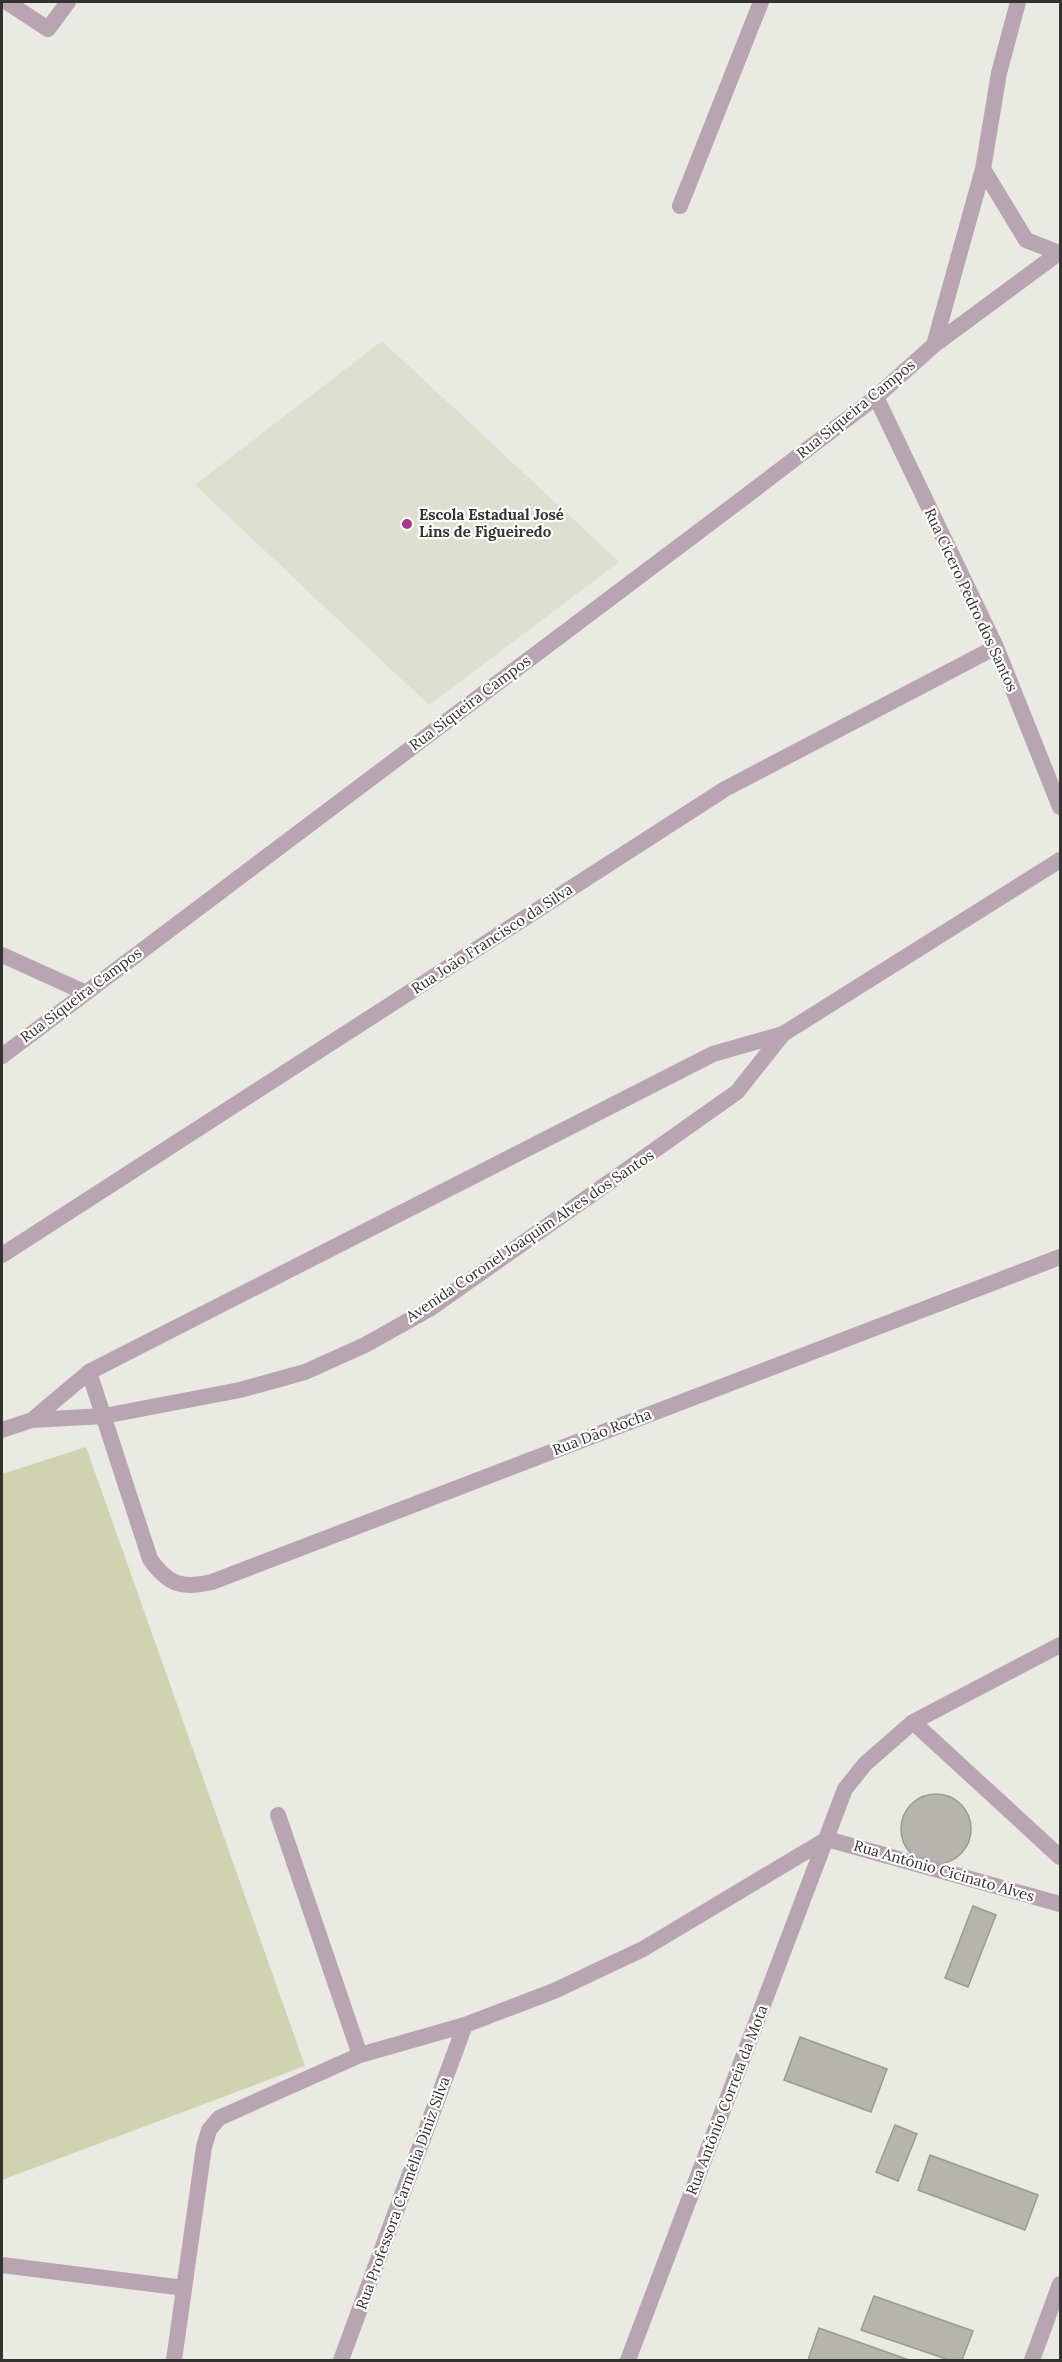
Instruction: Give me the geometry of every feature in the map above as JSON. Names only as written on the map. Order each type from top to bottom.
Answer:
[{"type":"street","points":[[7,2],[48,29],[68,2]]},
{"type":"street","points":[[680,206],[761,2]]},
{"type":"street","points":[[934,345],[983,169],[999,73],[1018,2]]},
{"type":"street","points":[[983,169],[1026,240],[1060,254]]},
{"type":"street","name":"Rua Siqueira Campos","points":[[2,1056],[876,397],[934,345],[1060,254]]},
{"type":"street","name":"Rua Cícero Pedro dos Santos","points":[[876,397],[996,647],[1060,807]]},
{"type":"street","name":"Rua João Francisco da Silva","points":[[2,1255],[725,789],[996,647]]},
{"type":"street","name":"Avenida Coronel Joaquim Alves dos Santos","points":[[32,1420],[89,1372],[712,1054],[783,1034],[1060,860]]},
{"type":"street","points":[[2,955],[84,992]]},
{"type":"street","name":"Avenida Coronel Joaquim Alves dos Santos","points":[[2,1430],[32,1420],[104,1416],[251,1387],[305,1372],[365,1345],[449,1295],[737,1092],[783,1034]]},
{"type":"street","name":"Rua Dão Rocha","points":[[104,1416],[150,1559],[161,1575],[172,1581],[191,1586],[212,1582],[1060,1257]]},
{"type":"street","points":[[89,1372],[104,1416]]},
{"type":"street","name":"Rua Antônio Correia da Mota","points":[[627,2361],[845,1788],[865,1764],[913,1722],[1060,1645]]},
{"type":"street","points":[[913,1722],[1060,1857]]},
{"type":"street","points":[[278,1815],[360,2055]]},
{"type":"street","points":[[174,2361],[204,2147],[213,2124],[238,2109],[360,2055],[465,2025],[554,1991],[643,1949],[827,1839]]},
{"type":"street","name":"Rua Antônio Cicinato Alves","points":[[827,1839],[1060,1904]]},
{"type":"street","name":"Rua Professora Carmélia Diniz Silva","points":[[340,2361],[465,2025]]},
{"type":"street","points":[[2,2265],[184,2288]]},
{"type":"street","points":[[1032,2361],[1060,2284]]},
{"type":"shaded area","name":"Escola Estadual José Lins de Figueiredo","points":[[382,341],[619,562],[429,705],[195,485]]},
{"type":"green space","points":[[86,1447],[305,2066],[2,2180],[2,1474]]},
{"type":"building","points":[[936,1794],[955,1800],[965,1810],[971,1829],[965,1848],[955,1858],[936,1864],[917,1858],[907,1848],[901,1829],[907,1810],[917,1800]]},
{"type":"building","points":[[973,1906],[996,1915],[968,1987],[945,1978]]},
{"type":"building","points":[[800,2037],[887,2069],[871,2112],[784,2080]]},
{"type":"building","points":[[895,2125],[917,2134],[898,2181],[876,2172]]},
{"type":"building","points":[[930,2155],[1038,2195],[1025,2230],[918,2190]]},
{"type":"building","points":[[874,2296],[973,2331],[962,2360],[949,2360],[861,2330]]},
{"type":"building","points":[[819,2328],[909,2360],[808,2360]]},
{"type":"place","name":"Escola Estadual José Lins de Figueiredo","points":[[407,524]]}]
